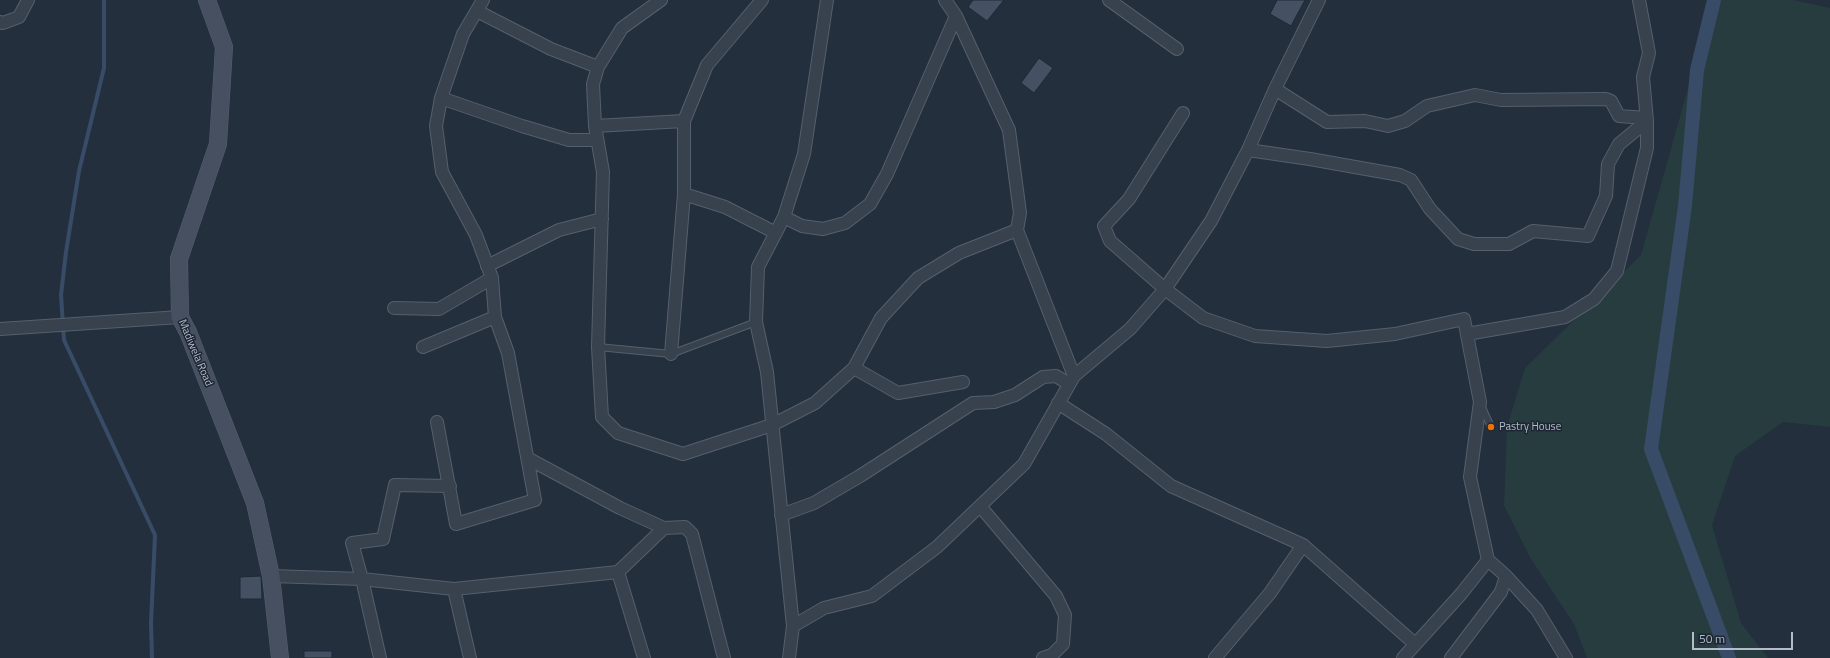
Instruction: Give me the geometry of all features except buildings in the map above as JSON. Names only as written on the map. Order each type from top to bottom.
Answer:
[{"type":"main road","name":"Madiwela Road","points":[[207,0],[224,46],[218,144],[179,259],[180,317],[188,332],[255,503],[271,576],[280,658]]},
{"type":"street","points":[[0,22],[3,23],[19,17],[28,0]]},
{"type":"street","points":[[437,422],[456,524],[535,500],[529,459],[508,353],[495,317],[492,278],[476,236],[442,172],[436,126],[441,98],[463,34],[478,11],[483,0]]},
{"type":"street","points":[[661,0],[622,28],[598,67],[593,84],[595,126],[603,172],[598,347],[602,418],[618,433],[683,454],[772,425],[815,403],[854,368],[880,318],[918,278],[959,253],[1016,230]]},
{"type":"street","points":[[671,354],[684,194],[684,121],[707,64],[762,0]]},
{"type":"street","points":[[789,658],[793,626],[767,372],[756,322],[758,267],[784,217],[804,154],[827,0]]},
{"type":"street","points":[[945,0],[956,16],[1009,130],[1020,213],[1016,230],[1071,380]]},
{"type":"street","points":[[1109,0],[1177,49]]},
{"type":"street","points":[[793,626],[824,608],[872,596],[936,547],[1024,464],[1071,380],[1130,329],[1165,289],[1211,222],[1248,150],[1275,89],[1319,0]]},
{"type":"street","points":[[1467,334],[1565,317],[1594,299],[1617,271],[1647,148],[1647,120],[1643,77],[1649,53],[1639,0]]},
{"type":"street","points":[[478,11],[551,49],[598,67]]},
{"type":"street","points":[[784,217],[802,226],[823,229],[845,222],[870,204],[887,174],[956,16]]},
{"type":"street","points":[[1275,89],[1327,122],[1365,121],[1388,126],[1405,121],[1427,106],[1476,95],[1501,100],[1606,100],[1611,101],[1619,116],[1647,120]]},
{"type":"street","points":[[441,98],[522,126],[570,140],[597,140]]},
{"type":"street","points":[[1183,114],[1129,199],[1104,226],[1110,241],[1165,289],[1203,318],[1256,336],[1326,341],[1395,334],[1464,319],[1480,402],[1470,477],[1488,560],[1506,576],[1538,610],[1565,657]]},
{"type":"street","points":[[1248,150],[1310,158],[1400,175],[1411,180],[1430,209],[1458,239],[1474,244],[1509,244],[1533,231],[1588,236],[1606,196],[1608,164],[1619,144],[1647,120]]},
{"type":"street","points":[[595,126],[684,121]]},
{"type":"street","points":[[684,194],[725,207],[776,233]]},
{"type":"street","points":[[487,266],[559,230],[602,219]]},
{"type":"street","points":[[394,308],[438,310],[492,278]]},
{"type":"street","points":[[0,329],[180,317]]},
{"type":"street","points":[[423,347],[495,317]]},
{"type":"street","points":[[854,368],[898,393],[963,382]]},
{"type":"street","points":[[781,515],[814,503],[860,476],[973,403],[994,402],[1015,395],[1043,377],[1056,376],[1071,380]]},
{"type":"street","points":[[1058,403],[1106,434],[1171,486],[1303,545],[1415,644]]},
{"type":"street","points":[[529,459],[620,508],[664,528],[685,528],[692,534],[724,658]]},
{"type":"street","points":[[380,658],[352,543],[383,539],[395,485],[450,486]]},
{"type":"street","points":[[980,506],[1056,596],[1065,615],[1063,644],[1052,654],[1043,658]]},
{"type":"street","points":[[271,576],[362,579],[454,589],[618,572],[664,528]]},
{"type":"street","points":[[1215,658],[1270,593],[1303,545]]},
{"type":"street","points":[[1403,658],[1461,594],[1488,560]]},
{"type":"street","points":[[618,572],[644,658]]},
{"type":"street","points":[[1451,658],[1501,592],[1506,576]]},
{"type":"street","points":[[454,589],[470,658]]},
{"type":"lane","points":[[598,347],[671,354],[756,322]]},
{"type":"lane","points":[[1480,402],[1491,427]]},
{"type":"green space","points":[[1713,0],[1793,0],[1830,8],[1830,427],[1783,422],[1735,456],[1712,525],[1741,623],[1768,658],[1587,658],[1574,624],[1531,559],[1504,505],[1507,427],[1525,368],[1641,255]]},
{"type":"waterway","points":[[104,0],[104,68],[79,171],[66,252],[61,295],[64,340],[155,535],[151,623],[152,658]]},
{"type":"waterway","points":[[1714,0],[1697,70],[1685,206],[1651,449],[1729,658]]},
{"type":"place","name":"Pastry House","points":[[1491,427]]}]
